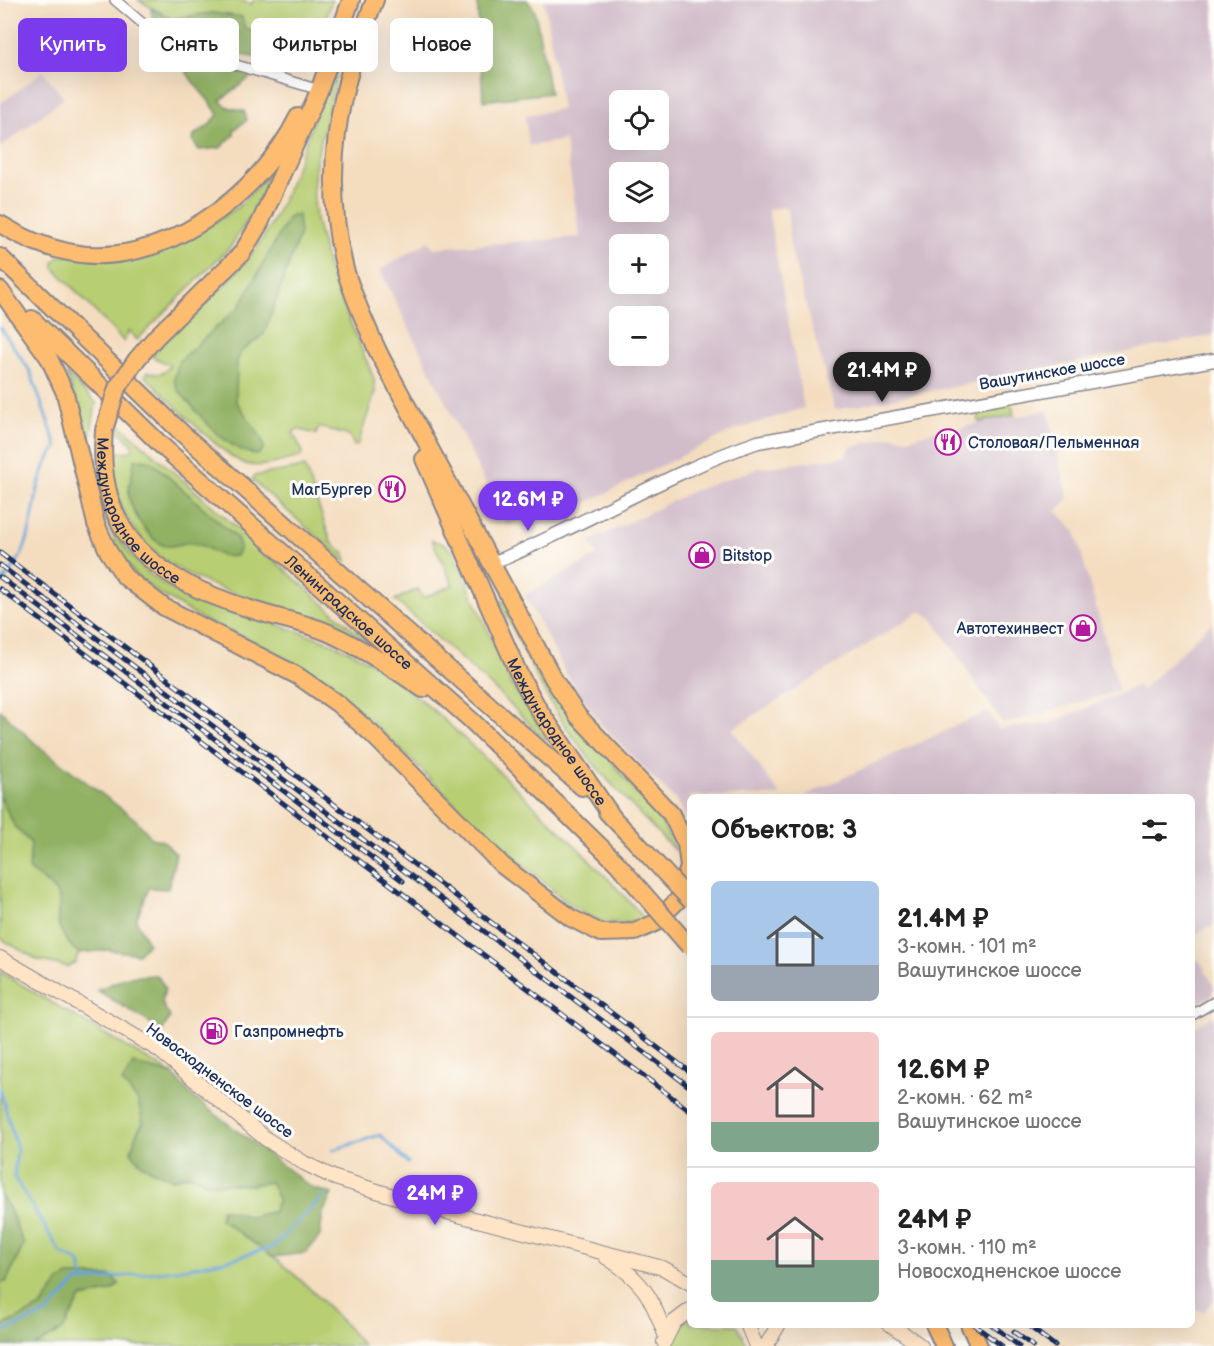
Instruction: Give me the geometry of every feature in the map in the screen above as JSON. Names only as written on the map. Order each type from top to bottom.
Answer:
[{"type":"highway","name":"Международное шоссе","points":[[344,18],[351,0]]},
{"type":"highway","name":"Международное шоссе","points":[[375,0],[350,64],[338,124],[333,186],[337,231],[346,271],[376,348],[518,672],[539,711],[613,818]]},
{"type":"highway","points":[[0,224],[42,245],[69,253],[123,252],[176,236],[208,219],[253,182],[276,152],[323,72]]},
{"type":"highway","name":"Международное шоссе","points":[[325,72],[319,91],[260,223],[242,253],[156,336],[117,388],[104,430],[102,464],[113,511],[127,534],[160,570],[197,591],[327,632],[382,660],[423,689],[501,752]]},
{"type":"highway","name":"Ленинградское шоссе","points":[[0,257],[183,434],[343,579],[513,724],[613,818],[687,897]]},
{"type":"highway","points":[[0,288],[49,358],[65,393],[96,524],[108,551],[125,577],[164,607],[298,676],[338,704],[372,734],[502,865],[580,924],[612,934],[645,928],[664,916],[684,888],[687,875]]},
{"type":"highway","name":"Ленинградское шоссе","points":[[0,288],[161,445],[471,720],[501,752],[616,862],[687,944]]},
{"type":"highway","points":[[376,348],[548,669],[578,716],[670,814],[683,833],[687,856]]},
{"type":"highway","points":[[936,1328],[944,1346]]},
{"type":"highway","points":[[971,1328],[979,1346]]},
{"type":"main road","name":"Новосходненское шоссе","points":[[0,958],[159,1050],[249,1125],[304,1162],[362,1188],[602,1254],[663,1268],[687,1281]]},
{"type":"main road","name":"Новосходненское шоссе","points":[[602,1254],[642,1284],[652,1298],[664,1344]]},
{"type":"main road","points":[[664,1344],[674,1322],[687,1312]]},
{"type":"main road","points":[[749,1328],[758,1345],[775,1328]]},
{"type":"main road","points":[[896,1328],[921,1346]]},
{"type":"street","points":[[115,0],[160,39],[206,56],[266,72],[313,88]]},
{"type":"street","name":"Вашутинское шоссе","points":[[493,563],[568,531],[714,458],[758,442],[1214,360]]},
{"type":"street","points":[[1195,1013],[1214,1002]]},
{"type":"shaded area","points":[[544,0],[1214,0],[1214,335],[835,410],[790,247],[787,207],[768,209],[804,408],[734,430],[576,508],[569,497],[507,526],[380,270],[429,241],[433,248],[580,237],[565,140],[529,146],[525,115],[562,109]]},
{"type":"shaded area","points":[[42,72],[64,98],[0,148],[0,104]]},
{"type":"shaded area","points":[[1048,410],[1068,499],[1056,511],[1075,530],[1119,691],[1003,724],[933,619],[921,611],[732,729],[780,794],[687,794],[687,818],[678,803],[601,724],[567,675],[525,595],[598,555],[589,542],[693,491],[759,468],[845,457],[851,447],[893,436],[907,439],[953,425],[955,429],[1014,415],[1016,417]]},
{"type":"shaded area","points":[[1212,622],[1214,925],[1195,934],[1195,794],[808,794],[988,711],[999,729],[1049,724],[1137,686],[1142,690]]},
{"type":"shaded area","points":[[1195,959],[1201,962],[1214,987],[1211,996],[1195,1005]]},
{"type":"shaded area","points":[[1214,1016],[1214,1302],[1212,1301],[1204,1313],[1195,1308],[1195,1026]]},
{"type":"green space","points":[[138,0],[240,0],[251,4],[254,0],[332,0],[326,18],[251,18],[251,32],[239,26],[239,18],[223,18],[213,13],[170,18]]},
{"type":"green space","points":[[477,0],[527,0],[535,11],[550,93],[483,101],[481,72],[493,72],[493,18],[478,18]]},
{"type":"green space","points":[[151,9],[170,18],[154,18]]},
{"type":"green space","points":[[213,13],[242,17],[244,27],[251,31],[251,56],[239,54],[239,18],[179,18]]},
{"type":"green space","points":[[239,70],[253,75],[220,101],[228,107],[244,111],[247,120],[234,130],[234,135],[220,148],[199,150],[193,141],[194,135],[207,127],[218,115],[187,72],[239,72]]},
{"type":"green space","points":[[331,72],[338,72],[316,160],[313,190],[316,220],[329,271],[374,379],[375,392],[358,444],[354,446],[350,436],[319,427],[316,434],[297,429],[293,433],[303,452],[300,457],[266,465],[252,465],[236,459],[210,439],[145,376],[148,372],[161,373],[168,368],[170,365],[151,356],[226,284],[263,239],[296,167]]},
{"type":"green space","points":[[273,170],[252,213],[231,246],[137,340],[129,330],[124,342],[54,268],[54,262],[59,257],[191,237],[237,208]]},
{"type":"green space","points":[[298,215],[300,234],[264,334],[241,352],[237,362],[236,401],[261,437],[264,448],[258,455],[246,452],[223,439],[178,390],[174,380],[179,361],[239,307],[289,217]]},
{"type":"green space","points":[[66,373],[96,403],[89,445],[89,465],[85,427]]},
{"type":"green space","points":[[1009,404],[1012,406],[1014,415],[979,422],[978,410]]},
{"type":"green space","points":[[120,425],[365,641],[319,621],[196,578],[169,563],[146,545],[128,521],[116,491],[111,453],[133,449],[132,444],[119,431]]},
{"type":"green space","points":[[134,460],[151,461],[237,538],[240,547],[236,556],[223,556],[204,546],[192,543],[163,545],[150,535],[138,520],[129,497]]},
{"type":"green space","points":[[305,467],[331,542],[345,554],[346,562],[252,480],[254,476]]},
{"type":"green space","points":[[100,508],[132,556],[147,572],[166,586],[198,601],[339,646],[388,674],[445,721],[516,788],[598,868],[644,918],[629,923],[602,922],[586,915],[563,899],[468,816],[369,719],[315,676],[242,636],[203,620],[154,590],[135,574],[122,557]]},
{"type":"green space","points":[[432,540],[446,545],[454,553],[512,686],[548,739],[543,738],[498,692],[395,600],[418,589],[423,598],[453,585]]},
{"type":"green space","points":[[505,600],[618,770],[661,821],[676,852],[603,774],[564,724],[538,680],[500,602]]},
{"type":"green space","points":[[0,710],[37,745],[135,819],[152,838],[163,841],[176,854],[168,889],[149,888],[136,920],[148,943],[138,954],[108,950],[79,953],[64,936],[58,919],[60,903],[57,894],[29,869],[31,843],[15,827],[0,796]]},
{"type":"green space","points":[[0,796],[15,827],[31,843],[30,870],[50,886],[59,899],[58,919],[61,930],[67,941],[79,953],[75,963],[68,967],[38,960],[0,938]]},
{"type":"green space","points":[[0,972],[174,1075],[133,1064],[143,1123],[136,1134],[171,1179],[190,1175],[209,1183],[250,1185],[270,1182],[278,1199],[273,1212],[250,1217],[222,1209],[220,1219],[260,1246],[297,1277],[363,1346],[35,1346],[63,1330],[81,1298],[112,1291],[119,1284],[53,1290],[41,1308],[0,1327],[0,1282],[6,1282],[24,1244],[8,1206],[0,1196]]},
{"type":"green space","points":[[157,975],[165,988],[162,1003],[170,1017],[161,1033],[147,1021],[97,990],[127,977]]},
{"type":"green space","points":[[133,1064],[174,1075],[193,1097],[312,1188],[332,1194],[323,1213],[320,1236],[306,1253],[273,1257],[220,1219],[222,1209],[250,1217],[273,1212],[278,1199],[270,1182],[250,1185],[209,1183],[190,1175],[171,1179],[143,1166],[131,1152],[136,1134],[143,1123],[138,1101],[122,1082]]},
{"type":"green space","points":[[0,1196],[11,1212],[24,1244],[6,1282],[0,1282]]},
{"type":"green space","points":[[68,1276],[111,1276],[119,1284],[111,1291],[81,1298],[63,1330],[35,1346],[0,1346],[0,1327],[41,1307],[59,1281]]},
{"type":"green space","points":[[687,1320],[687,1328],[738,1328],[747,1346],[671,1346],[677,1329]]},
{"type":"waterway","points":[[0,327],[30,371],[57,447],[39,483],[24,549],[0,585]]},
{"type":"waterway","points":[[0,1089],[17,1149],[14,1177],[61,1253],[80,1262],[83,1281]]},
{"type":"waterway","points":[[333,1150],[380,1135],[408,1163]]},
{"type":"waterway","points":[[0,1333],[47,1313],[76,1282],[182,1269],[228,1260],[273,1247],[324,1195]]},
{"type":"railway","points":[[0,553],[687,1070]]},
{"type":"railway","points":[[0,565],[687,1085]]},
{"type":"railway","points":[[0,577],[403,881]]},
{"type":"railway","points":[[0,589],[687,1109]]},
{"type":"railway","points":[[978,1328],[1002,1346]]},
{"type":"railway","points":[[996,1328],[1019,1346]]},
{"type":"railway","points":[[1031,1328],[1055,1346]]},
{"type":"railway","points":[[1014,1332],[1033,1346]]},
{"type":"place","name":"Столовая/Пельменная","points":[[948,442]]},
{"type":"place","name":"МагБургер","points":[[392,489]]},
{"type":"place","name":"Bitstop","points":[[702,555]]},
{"type":"place","name":"Автотехинвест","points":[[1083,628]]},
{"type":"place","name":"Газпромнефть","points":[[214,1031]]}]
